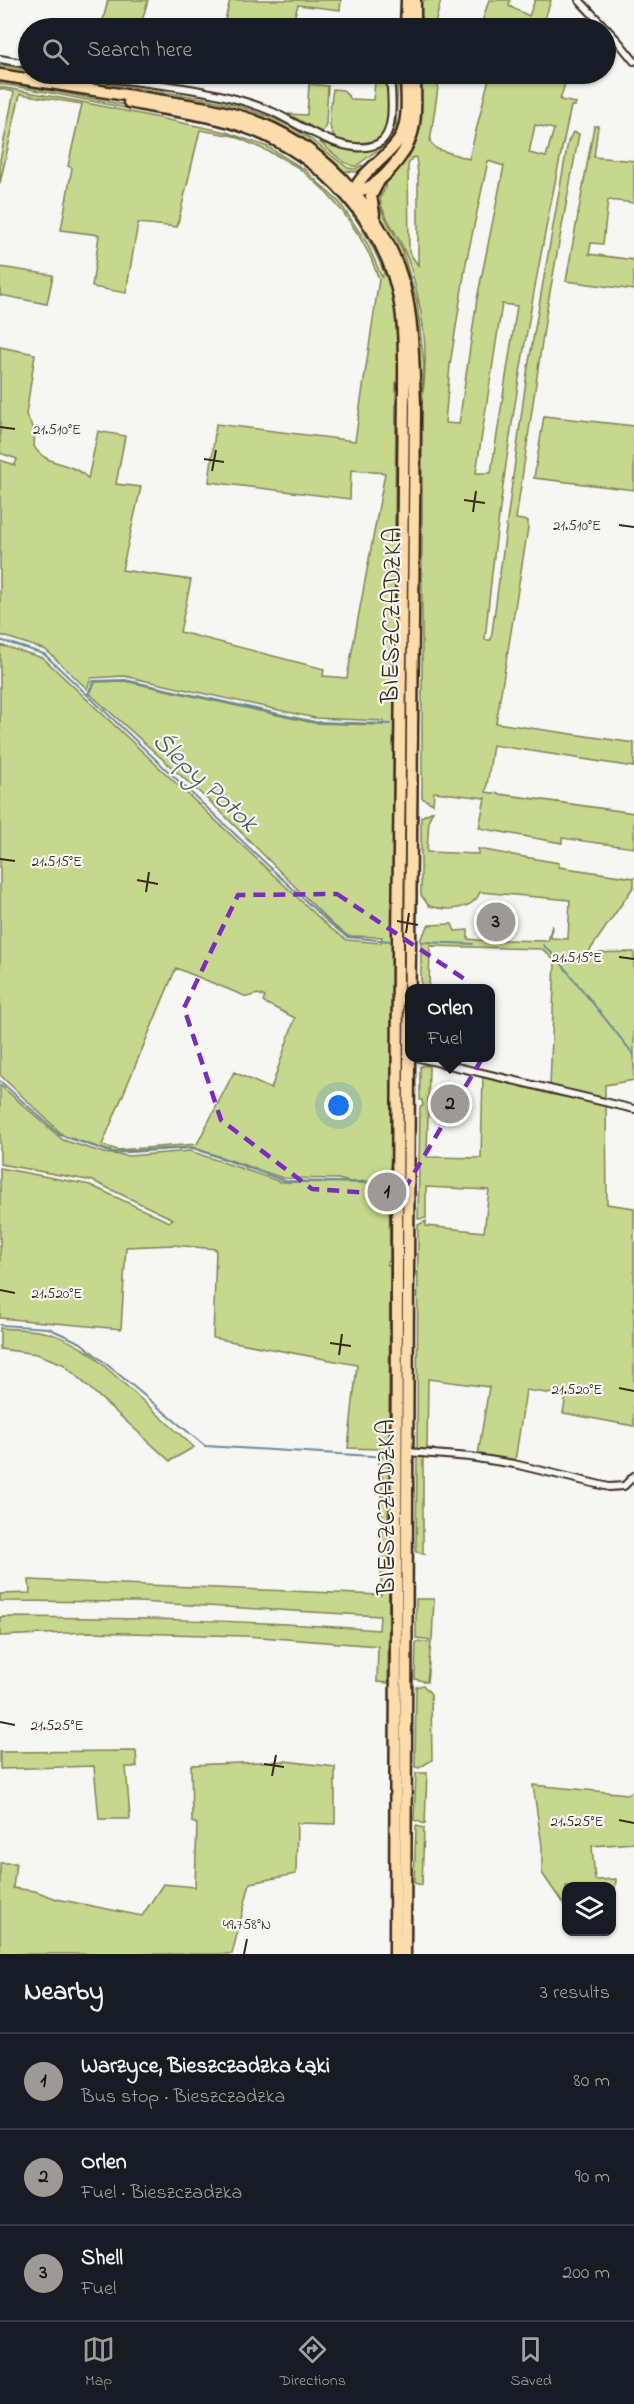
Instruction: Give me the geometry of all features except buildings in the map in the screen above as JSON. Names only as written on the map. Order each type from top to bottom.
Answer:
[{"type":"main road","points":[[406,18],[407,0]]},
{"type":"main road","points":[[416,0],[416,18]]},
{"type":"main road","points":[[0,75],[18,78]]},
{"type":"main road","points":[[53,84],[196,106],[239,115],[279,131],[316,155],[335,172],[348,190]]},
{"type":"main road","points":[[348,190],[390,151],[401,136],[406,115],[406,84]]},
{"type":"main road","points":[[378,226],[371,201],[373,191],[379,181],[401,158],[412,137],[415,122],[416,84]]},
{"type":"main road","points":[[76,88],[248,128],[283,144],[348,190],[363,190],[379,181]]},
{"type":"main road","points":[[335,172],[355,176],[369,171]]},
{"type":"main road","name":"BIESZCZADZKA","points":[[348,190],[374,234],[395,283],[401,309],[404,340],[398,1035],[395,1954]]},
{"type":"main road","name":"BIESZCZADZKA","points":[[348,190],[378,226],[388,246],[404,286],[411,330],[415,404],[413,984]]},
{"type":"main road","name":"BIESZCZADZKA","points":[[405,1954],[413,1062]]},
{"type":"street","points":[[579,0],[597,18]]},
{"type":"street","points":[[616,38],[634,61]]},
{"type":"street","points":[[0,59],[18,62]]},
{"type":"street","points":[[142,84],[229,98],[272,112],[327,140],[365,146],[382,141],[390,129],[390,84]]},
{"type":"street","points":[[398,1035],[405,1050]]},
{"type":"street","points":[[398,1078],[405,1061]]},
{"type":"street","points":[[438,1062],[634,1109]]},
{"type":"street","points":[[408,1452],[470,1457],[514,1464],[609,1487],[624,1486],[634,1476]]},
{"type":"highlighted area","points":[[337,894],[466,980],[489,1047],[401,1195],[312,1189],[221,1120],[184,1008],[238,895]]},
{"type":"green space","points":[[108,0],[148,0],[143,18],[104,18]]},
{"type":"green space","points":[[230,0],[341,0],[340,10],[298,5],[294,18],[226,18]]},
{"type":"green space","points":[[421,0],[441,0],[436,18],[420,18]]},
{"type":"green space","points":[[489,0],[510,0],[509,6],[529,16],[535,0],[551,0],[545,18],[483,18]]},
{"type":"green space","points":[[0,65],[18,68],[18,72],[0,69]]},
{"type":"green space","points":[[0,81],[214,122],[253,133],[280,145],[327,180],[347,202],[364,226],[378,252],[389,280],[396,308],[401,366],[396,666],[398,383],[396,383],[394,666],[391,671],[394,674],[391,1159],[387,1193],[389,1193],[390,1260],[387,1264],[390,1266],[388,1683],[377,1682],[378,1646],[246,1636],[88,1632],[0,1636],[0,1617],[190,1620],[379,1630],[380,1616],[138,1602],[0,1601],[0,1594],[30,1593],[29,1580],[381,1595],[382,1464],[379,1464],[380,1449],[348,1448],[357,1365],[213,1338],[216,1249],[173,1245],[126,1247],[121,1329],[0,1318],[0,1168],[90,1185],[169,1222],[173,1219],[93,1181],[0,1164],[0,1085],[63,1140],[104,1153],[129,1156],[190,1151],[281,1182],[380,1183],[379,1181],[350,1182],[338,1179],[283,1178],[192,1147],[113,1152],[64,1136],[0,1075],[0,645],[43,658],[330,928],[347,940],[381,943],[382,937],[348,936],[332,924],[218,809],[90,694],[95,682],[125,681],[314,723],[383,725],[384,721],[315,718],[124,676],[91,678],[87,689],[46,650],[0,635],[0,460],[15,465],[17,459],[0,453],[0,347],[35,354],[26,415],[35,431],[34,446],[39,453],[52,461],[75,469],[88,479],[98,431],[125,436],[116,484],[141,487],[122,570],[191,580],[180,632],[324,669],[323,676],[347,678],[385,473],[351,470],[350,499],[209,482],[216,424],[355,441],[379,279],[358,234],[322,188],[299,168],[276,155],[234,136],[200,130],[177,227],[138,223],[126,293],[92,287],[99,235],[61,230],[72,168],[68,166],[82,104],[20,94],[0,183],[0,160],[14,92],[0,89],[0,87],[226,132],[268,147],[304,169],[340,203],[367,243],[382,277],[384,273],[360,225],[326,183],[284,151],[260,138],[234,129],[0,84]],"holes":[[[176,968],[247,997],[258,994],[265,997],[263,1002],[295,1018],[271,1089],[234,1072],[197,1144],[118,1150],[102,1145]]]},
{"type":"green space","points":[[85,84],[113,84],[235,105],[290,126],[348,168],[355,169],[362,165],[364,168],[356,172],[344,171],[317,148],[286,129],[234,108],[178,97]]},
{"type":"green space","points":[[309,84],[328,86],[326,124],[321,132],[288,114],[307,115]]},
{"type":"green space","points":[[375,84],[387,84],[388,118],[386,129],[380,137],[371,142],[356,143],[336,139],[330,122],[333,89],[343,90],[351,99],[373,100]]},
{"type":"green space","points":[[394,84],[398,84],[396,130],[383,146],[356,166],[344,162],[319,142],[332,146],[372,148],[384,143],[391,136],[396,114]]},
{"type":"green space","points":[[420,84],[439,84],[430,142],[437,149],[469,159],[488,84],[565,84],[560,100],[576,103],[575,106],[571,106],[557,172],[520,372],[500,505],[485,640],[491,640],[527,373],[568,142],[573,132],[579,134],[547,308],[516,519],[528,521],[528,528],[496,723],[634,743],[634,767],[493,745],[486,792],[634,813],[634,848],[562,838],[562,843],[479,828],[485,798],[434,792],[433,804],[422,798],[422,399],[425,344],[415,283],[403,247],[384,214],[381,202],[386,187],[384,183],[397,169],[413,145],[419,121]],"holes":[[[535,125],[554,129],[546,157],[529,153]],[[416,157],[418,175],[418,265],[409,252],[408,165],[412,158]],[[488,161],[504,166],[477,299],[459,424],[445,423],[450,365],[466,263]],[[502,304],[517,306],[491,473],[476,473]]]},
{"type":"green space","points":[[594,126],[598,126],[594,157],[634,161],[634,203],[608,200],[603,244],[591,243],[589,254],[634,260],[634,290],[566,281]]},
{"type":"green space","points":[[381,187],[378,200],[380,207],[402,249],[417,301],[424,364],[420,424],[415,309],[400,255],[377,211],[375,197]]},
{"type":"green space","points":[[0,267],[53,275],[47,304],[0,295]]},
{"type":"green space","points":[[544,416],[634,426],[634,490],[534,478]]},
{"type":"green space","points":[[433,811],[429,819],[427,852],[478,854],[478,849],[559,863],[559,867],[634,878],[634,886],[588,953],[634,952],[634,1080],[605,1085],[605,1098],[550,1086],[555,961],[542,949],[430,946],[429,984],[421,984],[421,938],[429,925],[452,924],[455,931],[468,930],[468,939],[497,942],[498,940],[548,941],[552,925],[551,938],[568,939],[570,900],[480,892],[471,903],[458,908],[443,909],[429,906],[421,895],[421,817]]},
{"type":"green space","points":[[429,1066],[427,1157],[481,1158],[483,1075],[549,1094],[606,1105],[607,1204],[634,1208],[634,1426],[563,1413],[566,1396],[526,1390],[515,1461],[478,1455],[489,1387],[428,1379],[427,1448],[434,1449],[434,1451],[417,1449],[418,1225],[426,1221],[426,1226],[484,1232],[489,1190],[426,1187],[426,1218],[418,1219],[420,1107],[423,1106],[420,1100],[420,1067]]},
{"type":"green space","points":[[0,1328],[47,1333],[90,1353],[194,1447],[170,1461],[63,1364],[37,1354],[0,1349]]},
{"type":"green space","points":[[417,1455],[423,1455],[423,1553],[426,1554],[416,1552]]},
{"type":"green space","points":[[416,1599],[434,1599],[432,1640],[416,1638]]},
{"type":"green space","points":[[416,1642],[431,1642],[427,1682],[415,1679]]},
{"type":"green space","points":[[423,1685],[431,1694],[432,1760],[419,1768],[415,1767],[416,1687]]},
{"type":"green space","points":[[136,1751],[137,1767],[126,1767],[130,1819],[99,1819],[94,1766],[0,1769],[0,1752]]},
{"type":"green space","points":[[285,1761],[335,1767],[335,1824],[297,1823],[296,1874],[250,1883],[232,1954],[0,1954],[0,1863],[16,1863],[13,1888],[142,1916],[163,1884],[195,1887],[197,1824],[192,1822],[191,1765]]},
{"type":"green space","points":[[416,1773],[427,1773],[425,1824],[414,1820]]},
{"type":"green space","points":[[533,1785],[628,1794],[634,1791],[634,1843],[592,1846],[595,1880],[616,1879],[616,1882],[562,1882],[562,1902],[542,1873],[542,1846]]},
{"type":"green space","points":[[416,1826],[424,1828],[422,1885],[414,1883]]},
{"type":"waterway","name":"Ślepy Potok","points":[[0,640],[44,654],[328,922],[347,937],[389,941]]},
{"type":"waterway","points":[[88,694],[93,681],[125,680],[315,722],[390,724]]},
{"type":"waterway","points":[[422,942],[473,944]]},
{"type":"waterway","points":[[543,945],[556,957],[634,1055]]},
{"type":"waterway","points":[[0,1081],[60,1135],[113,1153],[193,1148],[285,1181],[384,1183]]},
{"type":"waterway","points":[[0,1325],[48,1328],[81,1343],[205,1446],[388,1457]]},
{"type":"place","name":"Shell","points":[[496,922]]},
{"type":"place","name":"Orlen","points":[[450,1104]]},
{"type":"place","name":"Warzyce, Bieszczadzka Łąki","points":[[387,1192]]}]
